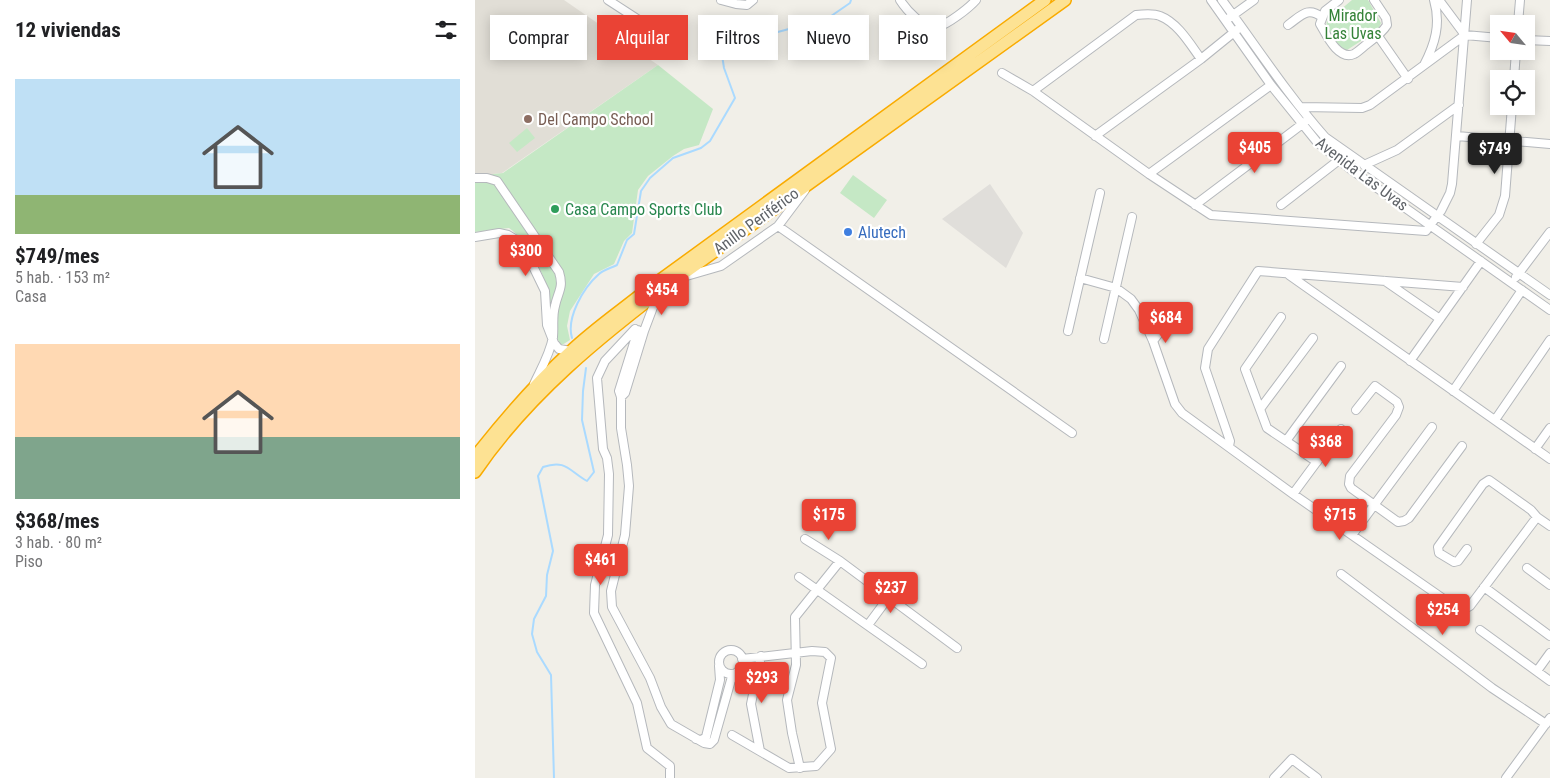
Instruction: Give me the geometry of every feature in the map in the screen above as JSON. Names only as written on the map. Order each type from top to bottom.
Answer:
[{"type":"highway","points":[[1024,15],[1038,0]]},
{"type":"highway","name":"Anillo Periférico","points":[[475,458],[497,428],[571,351],[648,289],[1045,0]]},
{"type":"highway","name":"Anillo Periférico","points":[[475,472],[534,400],[615,326],[676,279],[1063,2]]},
{"type":"street","points":[[608,0],[631,15]]},
{"type":"street","points":[[721,0],[747,5],[753,0]]},
{"type":"street","points":[[900,0],[915,17],[929,26],[938,27],[976,0]]},
{"type":"street","name":"Avenida Las Uvas","points":[[1211,0],[1271,85],[1317,142],[1339,160],[1550,310]]},
{"type":"street","name":"Avenida Las Uvas","points":[[1222,0],[1275,74],[1325,137],[1439,214],[1477,244],[1550,296]]},
{"type":"street","points":[[1226,21],[1254,0]]},
{"type":"street","points":[[1339,0],[1321,16],[1320,24],[1335,47],[1347,55],[1354,54],[1377,36],[1387,24],[1386,18],[1375,0]]},
{"type":"street","points":[[1423,67],[1433,48],[1438,25],[1434,0]]},
{"type":"street","points":[[1439,0],[1465,36]]},
{"type":"street","points":[[1002,73],[1033,91],[1149,174],[1211,215],[1426,231],[1439,214],[1450,193],[1457,136],[1467,0]]},
{"type":"street","points":[[1518,15],[1519,0]]},
{"type":"street","points":[[1288,25],[1309,12],[1313,11],[1321,16]]},
{"type":"street","points":[[1033,91],[1137,15],[1160,16],[1171,22],[1201,58]]},
{"type":"street","points":[[1095,136],[1241,27]]},
{"type":"street","points":[[1377,36],[1408,79]]},
{"type":"street","points":[[1302,107],[1362,108],[1370,105],[1408,79],[1465,36],[1490,37]]},
{"type":"street","points":[[1535,40],[1550,41]]},
{"type":"street","points":[[1149,174],[1271,85]]},
{"type":"street","points":[[1364,165],[1397,150],[1459,106]]},
{"type":"street","points":[[1477,244],[1499,215],[1505,196],[1511,115]]},
{"type":"street","points":[[1195,205],[1309,119]]},
{"type":"street","points":[[1457,136],[1550,144]]},
{"type":"street","points":[[1281,205],[1339,160]]},
{"type":"street","points":[[475,178],[487,178],[497,181],[559,272],[561,290],[555,306],[553,337],[554,343],[559,349],[571,351]]},
{"type":"street","points":[[676,279],[721,266],[778,226],[813,180]]},
{"type":"street","points":[[1068,331],[1100,193]]},
{"type":"street","points":[[1104,339],[1132,217]]},
{"type":"street","points":[[778,226],[1072,433]]},
{"type":"street","points":[[1512,282],[1550,232]]},
{"type":"street","points":[[475,237],[499,233],[518,240],[529,256],[545,291],[548,313],[547,325],[553,337],[546,358],[530,392]]},
{"type":"street","points":[[1411,361],[1481,261]]},
{"type":"street","points":[[1229,446],[1230,441],[1205,368],[1206,355],[1258,271],[1463,287]]},
{"type":"street","points":[[1287,274],[1550,459]]},
{"type":"street","points":[[1080,278],[1116,288],[1124,293],[1139,310],[1153,341],[1175,404],[1182,413],[1293,494],[1458,609],[1463,610],[1470,606],[1537,517]]},
{"type":"street","points":[[1384,280],[1440,319]]},
{"type":"street","points":[[1453,391],[1522,290]]},
{"type":"street","points":[[659,292],[639,330],[625,393],[621,397],[621,428],[629,486],[625,534],[611,590],[612,607],[650,678],[661,708],[671,724],[696,739],[704,743],[710,744],[714,740],[731,680],[742,666],[742,659],[738,653],[727,651],[719,658],[720,680],[706,737],[702,740],[696,739]]},
{"type":"street","points":[[1153,341],[1172,316]]},
{"type":"street","points":[[1281,317],[1245,369],[1267,428],[1317,462]]},
{"type":"street","points":[[615,326],[625,325],[639,330]]},
{"type":"street","points":[[639,330],[605,361],[597,378],[603,449],[607,458],[609,474],[609,510],[608,535],[595,585],[593,612],[637,703],[647,748],[670,766],[670,778]]},
{"type":"street","points":[[1260,409],[1313,338]]},
{"type":"street","points":[[1495,420],[1550,340]]},
{"type":"street","points":[[1286,441],[1341,366]]},
{"type":"street","points":[[1356,410],[1375,386],[1397,402],[1399,408],[1396,415],[1350,476],[1349,484],[1351,488],[1398,522],[1409,518],[1462,446]]},
{"type":"street","points":[[1352,535],[1432,427]]},
{"type":"street","points":[[1535,449],[1550,428]]},
{"type":"street","points":[[1293,494],[1341,430]]},
{"type":"street","points":[[1467,549],[1458,562],[1454,562],[1439,553],[1438,547],[1483,484],[1489,480],[1550,526]]},
{"type":"street","points":[[805,539],[840,561],[957,648]]},
{"type":"street","points":[[800,768],[787,700],[796,665],[795,618],[840,561]]},
{"type":"street","points":[[1527,568],[1550,585]]},
{"type":"street","points":[[1341,574],[1492,688],[1548,721],[1506,778]]},
{"type":"street","points":[[799,577],[922,664]]},
{"type":"street","points":[[1484,587],[1550,636]]},
{"type":"street","points":[[868,625],[888,598]]},
{"type":"street","points":[[1480,630],[1550,681]]},
{"type":"street","points":[[732,735],[789,768],[816,766],[831,749],[822,703],[831,658],[825,652],[813,651],[742,659]]},
{"type":"street","points":[[1537,671],[1550,652]]},
{"type":"street","points":[[760,751],[751,704],[761,656]]},
{"type":"street","points":[[719,666],[727,674],[737,672]]},
{"type":"street","points":[[1274,778],[1292,759],[1317,778]]},
{"type":"shaded area","name":"Del Campo School","points":[[475,0],[564,0],[586,15],[490,15],[490,60],[587,60],[587,16],[597,23],[597,60],[651,60],[658,65],[502,173],[475,176]]},
{"type":"shaded area","points":[[990,184],[1023,233],[1006,268],[942,219]]},
{"type":"green space","name":"Mirador Las Uvas","points":[[1352,0],[1368,0],[1381,23],[1378,30],[1347,50],[1340,46],[1330,34],[1327,21]]},
{"type":"green space","name":"Casa Campo Sports Club","points":[[658,65],[713,109],[699,145],[684,149],[673,156],[648,176],[638,190],[632,233],[624,241],[614,264],[594,274],[570,311],[567,326],[570,340],[562,345],[552,325],[550,297],[546,282],[533,256],[521,240],[509,228],[475,232],[475,176],[503,173]]},
{"type":"green space","points":[[527,128],[535,138],[517,152],[509,143]]},
{"type":"green space","points":[[853,175],[887,200],[874,218],[840,193]]},
{"type":"waterway","points":[[572,338],[571,322],[582,295],[599,274],[617,265],[627,240],[634,234],[641,191],[650,178],[673,158],[701,148],[710,141],[735,98],[724,68],[722,55],[729,44],[746,38],[763,36],[811,23],[821,23],[850,3],[851,0]]},
{"type":"waterway","points":[[554,778],[551,675],[537,652],[532,634],[534,619],[546,596],[547,575],[553,551],[538,476],[543,467],[557,464],[567,467],[587,481],[594,472],[582,420],[586,368]]},
{"type":"place","name":"Del Campo School","points":[[528,119]]},
{"type":"place","name":"Casa Campo Sports Club","points":[[555,209]]},
{"type":"place","name":"Alutech","points":[[848,232]]}]
